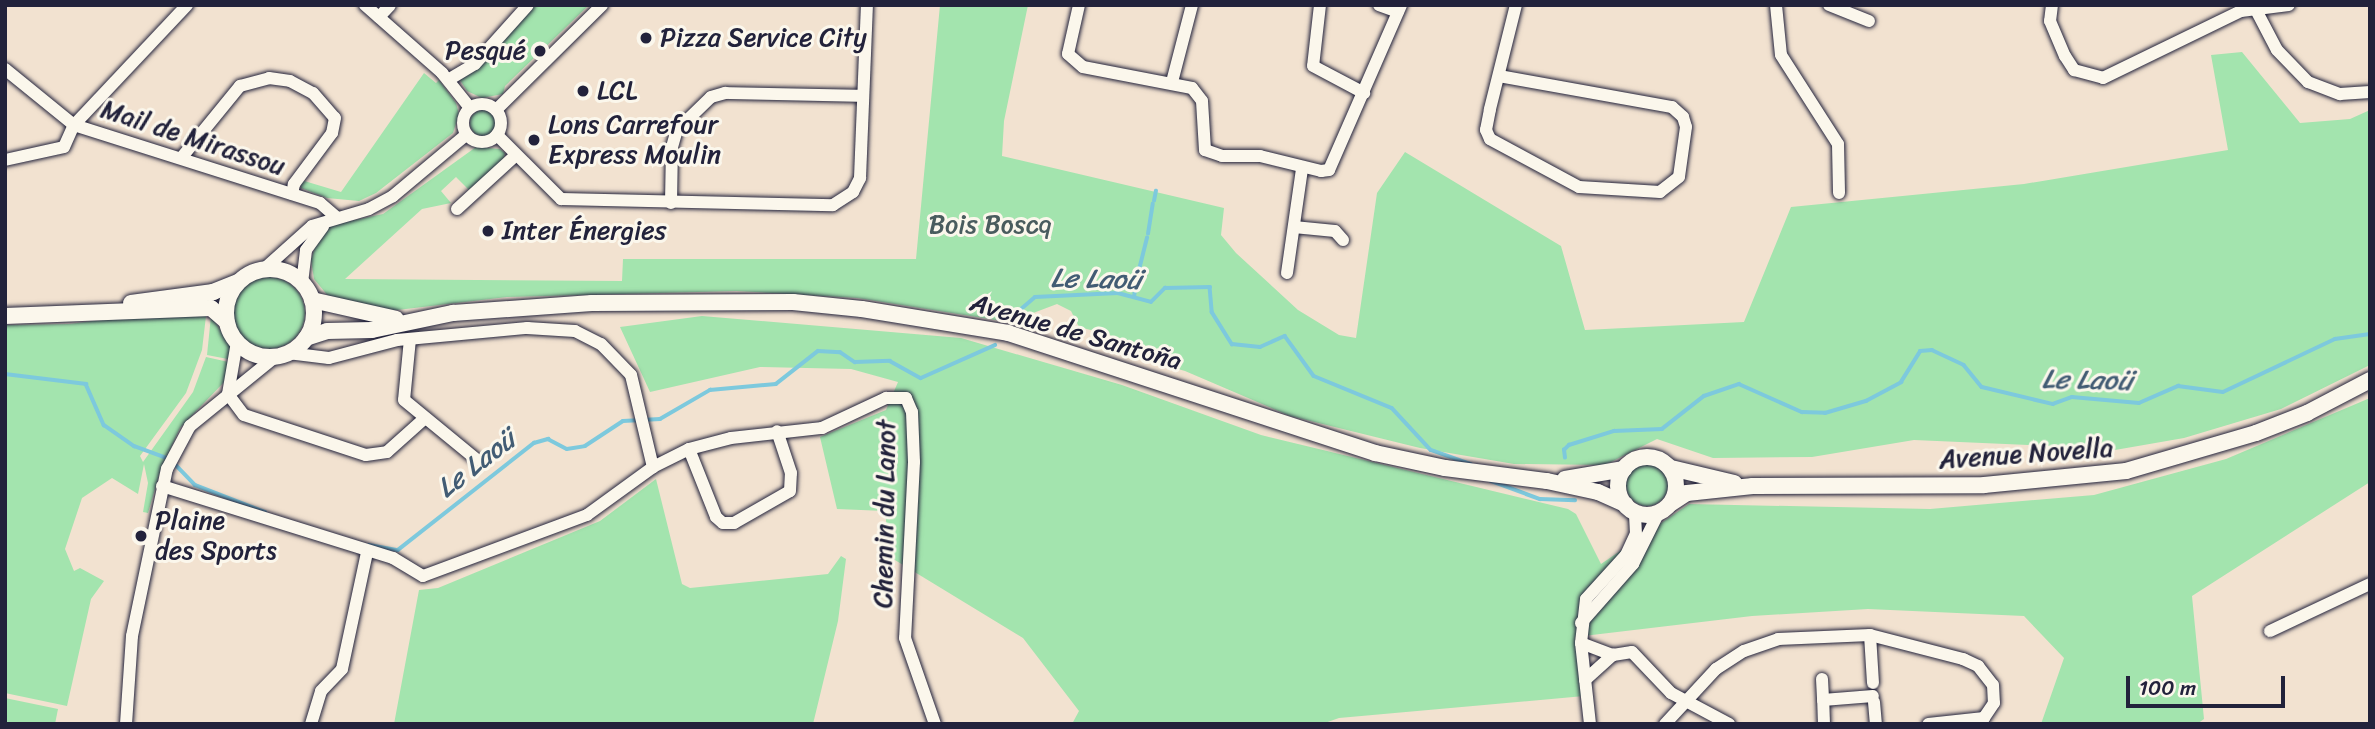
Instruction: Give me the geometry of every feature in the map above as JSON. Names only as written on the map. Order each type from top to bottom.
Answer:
[{"type":"main road","points":[[5,316],[81,316],[211,308],[227,322],[237,342],[255,354],[282,355],[306,338],[312,326],[312,300],[302,283],[284,272],[263,270],[213,292],[157,296],[81,316]]},
{"type":"main road","points":[[227,322],[230,294],[238,282]]},
{"type":"main road","name":"Avenue de Santoña","points":[[312,300],[373,317],[413,320]]},
{"type":"main road","name":"Avenue de Santoña","points":[[306,338],[499,308],[695,301],[793,302],[942,320],[1097,359],[1375,453],[1445,468],[1547,481],[1598,492],[1630,508]]},
{"type":"main road","name":"Avenue Novella","points":[[1665,508],[1687,493],[1753,486],[1984,485],[2126,471],[2256,433],[2306,413],[2370,380]]},
{"type":"main road","points":[[1647,457],[1671,468],[1676,486],[1665,508],[1630,508],[1618,486],[1624,469],[1647,457]]},
{"type":"main road","name":"Avenue Novella","points":[[1671,468],[1753,486]]},
{"type":"main road","name":"Avenue de Santoña","points":[[1547,481],[1600,476],[1624,469]]},
{"type":"street","points":[[5,69],[74,125],[187,5]]},
{"type":"street","points":[[365,5],[448,80],[470,108]]},
{"type":"street","points":[[379,17],[390,5]]},
{"type":"street","points":[[448,80],[475,64],[528,5]]},
{"type":"street","points":[[496,110],[602,5]]},
{"type":"street","points":[[1079,5],[1068,54],[1083,67],[1172,82],[1192,88],[1202,101],[1205,150],[1222,156],[1260,156],[1302,169],[1329,170],[1400,9],[1379,5]]},
{"type":"street","points":[[1172,82],[1192,5]]},
{"type":"street","points":[[1320,5],[1313,66],[1364,93]]},
{"type":"street","points":[[1499,76],[1672,107],[1683,117],[1686,127],[1679,177],[1660,192],[1579,187],[1498,145],[1486,130],[1499,76],[1517,5]]},
{"type":"street","points":[[1776,5],[1782,55],[1838,144],[1839,193]]},
{"type":"street","points":[[1829,5],[1869,21]]},
{"type":"street","points":[[2052,5],[2050,21],[2065,56],[2074,70],[2090,75],[2116,75],[2255,8],[2289,5]]},
{"type":"street","points":[[497,135],[561,200],[833,205],[853,192],[862,168],[863,6]]},
{"type":"street","points":[[2255,8],[2277,50],[2308,82],[2340,94],[2370,92]]},
{"type":"street","points":[[182,157],[240,86],[269,78],[290,81],[313,93],[335,118],[332,133],[294,184],[292,194]]},
{"type":"street","points":[[671,203],[672,147],[677,130],[711,97],[724,93],[863,96]]},
{"type":"street","points":[[466,135],[463,117],[470,108],[486,104],[496,110],[501,120],[497,135]]},
{"type":"street","name":"Mail de Mirassou","points":[[5,160],[64,147],[74,125],[182,157],[320,203],[335,216]]},
{"type":"street","points":[[466,135],[482,142],[497,135]]},
{"type":"street","points":[[263,270],[312,226],[335,216],[369,209],[393,196],[466,135]]},
{"type":"street","points":[[457,209],[516,155]]},
{"type":"street","points":[[1287,273],[1302,169]]},
{"type":"street","points":[[302,283],[306,250],[313,235],[335,216]]},
{"type":"street","points":[[1294,227],[1335,231],[1343,240]]},
{"type":"street","points":[[126,724],[132,636],[167,469],[190,426],[228,394],[282,355],[329,358],[410,339],[527,328],[576,331],[601,344],[631,375],[653,467]]},
{"type":"street","points":[[410,339],[402,393],[425,418],[477,460]]},
{"type":"street","points":[[237,342],[228,394],[244,415],[366,455],[387,452],[425,418]]},
{"type":"street","name":"Chemin du Lanot","points":[[162,486],[393,558],[423,576],[475,553],[499,549],[587,515],[653,467],[690,449],[777,431],[822,428],[886,398],[906,398],[912,412],[914,462],[905,638],[935,724]]},
{"type":"street","points":[[690,449],[716,517],[723,523],[734,523],[790,491],[791,473],[777,431]]},
{"type":"street","points":[[1590,724],[1581,623],[1586,599],[1626,555],[1636,534],[1630,508]]},
{"type":"street","points":[[1581,623],[1633,564],[1665,508]]},
{"type":"street","points":[[311,724],[321,691],[342,670],[367,552]]},
{"type":"street","points":[[2270,632],[2370,584]]},
{"type":"street","points":[[1870,635],[1876,724]]},
{"type":"street","points":[[1665,724],[1716,669],[1744,652],[1778,639],[1870,635],[1964,659],[1978,666],[1993,685],[1994,703],[1984,718],[1928,724]]},
{"type":"street","points":[[1581,643],[1613,655],[1632,652],[1671,692],[1729,724]]},
{"type":"street","points":[[1585,680],[1613,655]]},
{"type":"street","points":[[1822,679],[1824,724]]},
{"type":"street","points":[[1823,700],[1873,694]]},
{"type":"green space","points":[[535,5],[589,5],[505,86],[503,94],[482,98],[467,91],[460,80],[478,68]]},
{"type":"green space","name":"Bois Boscq","points":[[940,5],[1028,5],[1004,121],[1002,156],[1224,208],[1221,235],[1236,253],[1298,310],[1339,335],[1356,338],[1377,193],[1405,152],[1561,246],[1585,330],[1744,322],[1791,207],[2024,184],[2228,150],[2211,55],[2242,52],[2300,123],[2350,119],[2370,110],[2370,365],[2281,409],[2184,438],[2092,454],[2049,446],[1914,440],[1812,457],[1713,458],[1657,439],[1605,465],[1514,464],[1420,448],[1290,416],[1185,371],[1125,354],[1110,335],[1079,327],[1071,311],[1057,304],[1020,318],[1011,309],[1002,321],[857,298],[736,291],[507,297],[389,311],[329,297],[314,279],[311,260],[316,244],[331,225],[383,214],[476,147],[500,149],[505,153],[503,162],[470,191],[456,177],[441,191],[451,203],[422,209],[345,279],[622,281],[623,259],[916,259]]},
{"type":"green space","points":[[424,73],[436,83],[439,80],[456,103],[459,114],[453,133],[376,193],[359,201],[327,198],[301,188],[301,180],[341,192]]},
{"type":"green space","points":[[483,110],[492,114],[496,123],[492,132],[483,136],[474,132],[470,123],[474,114]]},
{"type":"green space","points":[[269,277],[289,283],[299,293],[305,313],[299,333],[289,343],[269,349],[249,343],[239,333],[233,313],[239,293],[249,283]]},
{"type":"green space","points":[[180,310],[206,316],[202,350],[186,393],[140,456],[143,462],[193,392],[206,357],[233,363],[227,379],[180,428],[160,472],[148,513],[143,512],[148,483],[144,464],[138,494],[112,478],[82,498],[65,549],[74,571],[80,568],[104,581],[91,599],[67,706],[5,693],[5,325],[69,324]]},
{"type":"green space","points":[[211,316],[231,346],[233,360],[207,355]]},
{"type":"green space","points":[[702,316],[961,338],[1122,385],[1261,435],[1568,509],[1576,514],[1601,564],[1689,504],[1930,509],[2094,495],[2226,459],[2370,398],[2370,482],[2192,596],[2204,719],[2197,724],[2041,724],[2064,658],[2024,616],[1868,609],[1752,616],[1575,637],[1584,696],[1339,718],[1322,724],[1072,724],[1079,711],[1023,638],[890,557],[885,511],[837,509],[820,437],[886,410],[898,382],[851,369],[760,367],[650,392],[620,327]]},
{"type":"green space","points":[[1647,464],[1662,470],[1668,485],[1662,500],[1647,506],[1632,500],[1626,485],[1632,470]]},
{"type":"green space","points":[[656,479],[682,584],[690,588],[828,574],[841,556],[846,559],[838,621],[813,724],[394,724],[419,590],[438,588],[600,521]]},
{"type":"green space","points":[[5,698],[58,709],[55,724],[5,724]]},
{"type":"waterway","points":[[1154,201],[1156,191]]},
{"type":"waterway","points":[[1148,234],[1153,204]]},
{"type":"waterway","points":[[1139,270],[1147,238]]},
{"type":"waterway","points":[[1134,297],[1138,273]]},
{"type":"waterway","name":"Le Laoü","points":[[1012,317],[1035,297],[1118,293],[1151,302],[1165,288],[1210,287],[1212,312],[1232,344],[1260,347],[1285,336],[1314,376],[1392,408],[1431,450],[1471,464]]},
{"type":"waterway","name":"Le Laoü","points":[[1565,458],[1564,450],[1569,445],[1614,431],[1662,429],[1704,396],[1739,384],[1802,412],[1825,413],[1866,401],[1901,382],[1920,351],[1932,350],[1964,365],[1982,387],[2053,404],[2072,397],[2139,403],[2178,386],[2223,392],[2335,339],[2370,334]]},
{"type":"waterway","name":"Le Laoü","points":[[369,545],[398,550],[534,443],[548,439],[567,449],[585,446],[623,421],[660,419],[710,390],[776,384],[818,351],[840,352],[855,362],[890,361],[921,378],[995,345]]},
{"type":"waterway","name":"Le Laoü","points":[[5,374],[86,384],[104,425],[134,446],[169,459]]},
{"type":"waterway","name":"Le Laoü","points":[[175,464],[195,485],[265,512]]},
{"type":"waterway","name":"Le Laoü","points":[[1491,481],[1540,499],[1575,500]]},
{"type":"place","name":"Pizza Service City","points":[[646,38]]},
{"type":"place","name":"Pesqué","points":[[540,51]]},
{"type":"place","name":"LCL","points":[[583,91]]},
{"type":"place","name":"Lons Carrefour Express Moulin","points":[[534,140]]},
{"type":"place","name":"Inter Énergies","points":[[488,231]]},
{"type":"place","name":"Plaine des Sports","points":[[141,536]]}]
